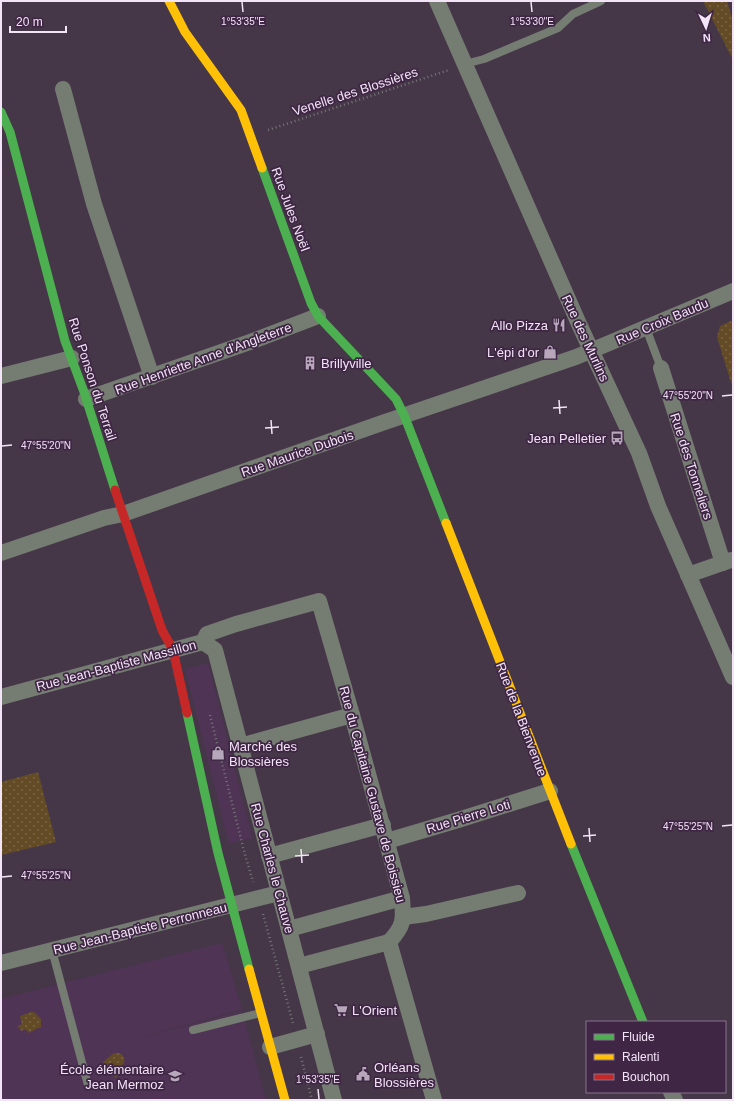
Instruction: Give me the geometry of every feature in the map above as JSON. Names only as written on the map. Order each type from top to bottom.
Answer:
[{"type":"street","name":"Rue Jules Noël","points":[[169,1],[185,32],[241,110],[311,303],[318,316],[396,399],[404,416]]},
{"type":"street","name":"Rue des Murlins","points":[[437,1],[591,350],[639,453],[658,506],[733,677]]},
{"type":"street","points":[[63,89],[94,204],[152,377]]},
{"type":"street","name":"Rue Ponson du Terrail","points":[[1,112],[10,132],[65,341],[86,399],[162,630],[173,650]]},
{"type":"street","name":"Rue Croix Baudu","points":[[591,350],[733,291]]},
{"type":"street","name":"Rue Henriette Anne d'Angleterre","points":[[86,399],[152,377],[318,316]]},
{"type":"street","name":"Rue Maurice Dubois","points":[[1,553],[104,518],[123,514],[576,357],[591,350]]},
{"type":"street","points":[[1,376],[72,358]]},
{"type":"street","name":"Rue des Tonneliers","points":[[661,368],[728,561],[688,575]]},
{"type":"street","name":"Rue de la Bienvenue","points":[[404,416],[550,791],[643,1021]]},
{"type":"street","name":"Rue Jean-Baptiste Massillon","points":[[1,696],[203,642],[207,634],[236,624],[319,601]]},
{"type":"street","name":"Rue du Capitaine Gustave de Boissieu","points":[[319,601],[402,898],[404,917],[398,932],[389,942]]},
{"type":"street","name":"Rue Charles le Chauve","points":[[203,642],[215,650],[334,1100]]},
{"type":"street","points":[[173,650],[218,853],[285,1100]]},
{"type":"street","points":[[240,746],[352,715]]},
{"type":"street","name":"Rue Pierre Loti","points":[[269,856],[458,820],[550,791]]},
{"type":"street","name":"Rue Jean-Baptiste Perronneau","points":[[1,964],[279,893]]},
{"type":"street","points":[[404,917],[426,914],[518,893]]},
{"type":"street","points":[[289,929],[402,898]]},
{"type":"street","points":[[299,966],[389,942],[434,1100]]},
{"type":"street","points":[[270,1046],[317,1034]]},
{"type":"lane","points":[[465,64],[484,59],[558,28],[573,14],[601,1]]},
{"type":"lane","points":[[646,328],[661,368]]},
{"type":"lane","points":[[52,950],[88,1085]]},
{"type":"lane","points":[[193,1030],[260,1012]]},
{"type":"path","name":"Venelle des Blossières","points":[[251,136],[465,64]]},
{"type":"path","points":[[209,712],[243,847],[288,1005],[312,1100]]},
{"type":"shaded area","points":[[703,1],[727,1],[733,21],[733,60]]},
{"type":"shaded area","points":[[733,320],[733,389],[717,337],[720,326]]},
{"type":"shaded area","name":"Marché des Blossières","points":[[208,663],[252,838],[229,844],[185,669]]},
{"type":"shaded area","points":[[38,772],[56,842],[1,855],[1,782]]},
{"type":"shaded area","points":[[222,943],[242,1009],[124,1042],[242,1011],[266,1100],[1,1100],[1,999]]},
{"type":"shaded area","points":[[34,1012],[41,1019],[41,1028],[29,1033],[25,1029],[21,1031],[18,1026],[22,1024],[20,1016]]},
{"type":"shaded area","points":[[114,1053],[120,1053],[124,1059],[124,1062],[120,1068],[121,1073],[116,1078],[103,1065],[103,1062]]},
{"type":"traffic: fast","points":[[1,112],[10,132],[65,341],[84,392],[115,490]]},
{"type":"traffic: fast","points":[[262,168],[311,303],[318,316],[396,399],[404,415],[446,523]]},
{"type":"traffic: fast","points":[[187,713],[218,853],[249,969]]},
{"type":"traffic: fast","points":[[571,844],[643,1021]]},
{"type":"traffic: slow","points":[[169,1],[185,32],[241,110],[262,168]]},
{"type":"traffic: slow","points":[[446,523],[571,844]]},
{"type":"traffic: slow","points":[[249,969],[285,1100]]},
{"type":"traffic: jam","points":[[115,490],[162,630],[173,650],[187,713]]},
{"type":"place","name":"Allo Pizza","points":[[559,325]]},
{"type":"place","name":"L'épi d'or","points":[[550,352]]},
{"type":"place","name":"Brillyville","points":[[310,363]]},
{"type":"place","name":"Jean Pelletier","points":[[617,438]]},
{"type":"place","name":"Marché des Blossières","points":[[218,753]]},
{"type":"place","name":"L'Orient","points":[[341,1010]]},
{"type":"place","name":"Orléans Blossières","points":[[363,1074]]},
{"type":"place","name":"École élémentaire Jean Mermoz","points":[[175,1076]]}]
